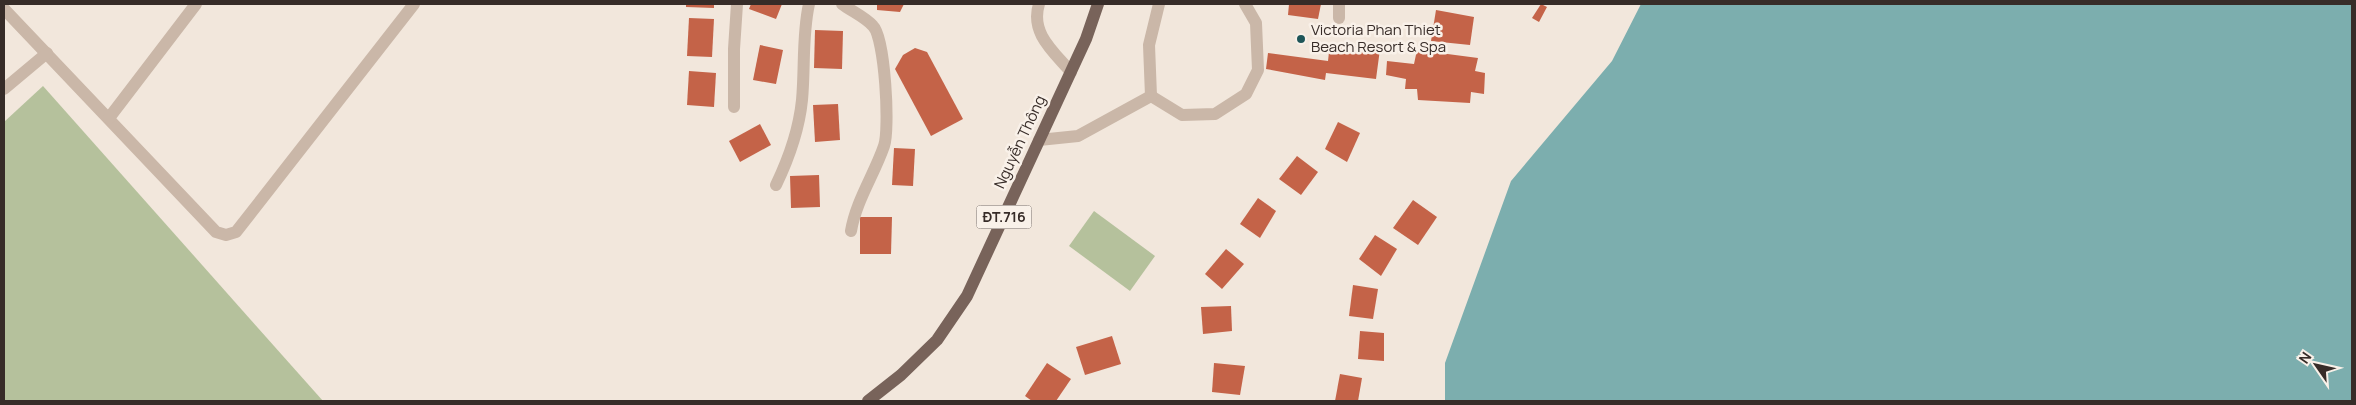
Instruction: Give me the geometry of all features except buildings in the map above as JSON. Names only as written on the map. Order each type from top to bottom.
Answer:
[{"type":"main road","name":"Nguyễn Thông","points":[[868,401],[901,375],[937,340],[967,296],[1086,39],[1098,4]]},
{"type":"street","points":[[108,118],[196,4]]},
{"type":"street","points":[[4,9],[216,232],[226,236],[236,232],[414,4]]},
{"type":"street","points":[[734,107],[734,49],[738,4]]},
{"type":"street","points":[[776,185],[795,137],[802,100],[803,57],[809,4]]},
{"type":"street","points":[[1039,4],[1035,16],[1042,39],[1071,72]]},
{"type":"street","points":[[1151,96],[1149,45],[1159,4]]},
{"type":"street","points":[[1151,96],[1182,115],[1216,114],[1246,94],[1258,70],[1256,23],[1245,4]]},
{"type":"street","points":[[1339,4],[1339,18]]},
{"type":"street","points":[[849,6],[874,26],[880,45],[887,107],[885,143],[854,214],[851,231]]},
{"type":"street","points":[[4,89],[47,54]]},
{"type":"street","points":[[1039,140],[1078,136],[1151,96]]},
{"type":"green space","points":[[43,86],[323,401],[4,401],[4,122]]},
{"type":"green space","points":[[1094,211],[1155,256],[1130,291],[1069,246]]},
{"type":"water","points":[[1641,4],[2352,4],[2352,401],[1445,401],[1445,363],[1511,181],[1612,61]]},
{"type":"place","name":"Victoria Phan Thiet Beach Resort & Spa","points":[[1301,39]]}]
